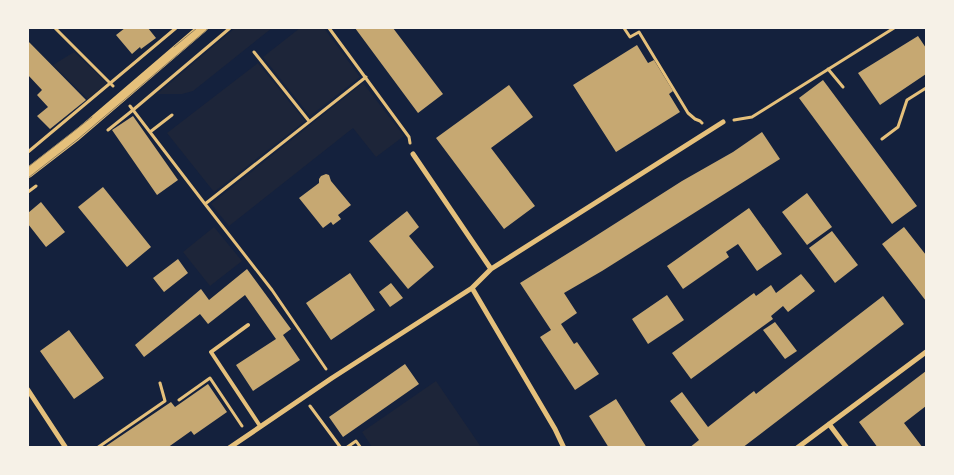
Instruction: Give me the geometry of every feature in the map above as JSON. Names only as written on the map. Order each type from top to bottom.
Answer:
[{"type":"main road","points":[[28,173],[76,136],[202,28]]},
{"type":"street","points":[[229,448],[332,378],[472,288],[491,269],[723,122]]},
{"type":"street","points":[[412,154],[491,269]]},
{"type":"street","points":[[472,288],[555,429],[564,448]]},
{"type":"street","points":[[797,448],[926,352]]},
{"type":"street","points":[[28,390],[66,448]]},
{"type":"street","points":[[829,424],[847,448]]},
{"type":"lane","points":[[248,325],[211,352],[260,426]]},
{"type":"path","points":[[55,28],[111,83],[133,110],[272,290],[332,378]]},
{"type":"path","points":[[28,152],[176,28]]},
{"type":"path","points":[[133,110],[230,28]]},
{"type":"path","points":[[329,28],[409,137],[412,154]]},
{"type":"path","points":[[624,28],[630,37],[639,32],[688,113],[695,120]]},
{"type":"path","points":[[723,122],[752,117],[894,28]]},
{"type":"path","points":[[254,52],[309,121]]},
{"type":"path","points":[[828,69],[842,88]]},
{"type":"path","points":[[204,204],[366,77]]},
{"type":"path","points":[[882,139],[898,127],[908,100],[926,88]]},
{"type":"path","points":[[150,132],[172,115]]},
{"type":"path","points":[[179,400],[210,378],[248,435]]},
{"type":"path","points":[[97,448],[164,402],[160,383]]},
{"type":"path","points":[[304,397],[341,448]]},
{"type":"path","points":[[346,448],[356,441],[361,448]]},
{"type":"shaded area","points":[[235,28],[272,28],[193,91],[182,94],[157,94]]},
{"type":"shaded area","points":[[300,28],[324,28],[360,77],[310,116],[263,57]]},
{"type":"shaded area","points":[[74,52],[107,83],[88,99],[53,65]]},
{"type":"shaded area","points":[[258,63],[305,121],[214,192],[167,133]]},
{"type":"shaded area","points":[[363,83],[404,136],[376,157],[353,128],[229,226],[211,204]]},
{"type":"shaded area","points":[[214,227],[242,261],[210,286],[183,252]]},
{"type":"shaded area","points":[[436,381],[481,447],[372,447],[362,432]]},
{"type":"building","points":[[125,28],[148,28],[156,38],[132,54],[116,35]]},
{"type":"building","points":[[355,28],[393,28],[443,94],[418,113]]},
{"type":"building","points":[[918,36],[926,48],[926,74],[880,105],[858,73]]},
{"type":"building","points":[[28,41],[86,100],[50,129],[37,116],[48,107],[37,95],[42,90],[28,75]]},
{"type":"building","points":[[637,45],[648,63],[654,60],[673,91],[669,94],[680,112],[616,152],[573,85]]},
{"type":"building","points":[[823,80],[917,206],[892,224],[799,98]]},
{"type":"building","points":[[509,85],[533,117],[491,148],[535,206],[504,229],[436,138]]},
{"type":"building","points":[[133,116],[178,180],[157,195],[112,130]]},
{"type":"building","points":[[762,132],[780,159],[564,293],[577,313],[561,324],[574,344],[577,342],[599,374],[575,390],[540,337],[551,330],[520,283],[682,181],[733,152]]},
{"type":"building","points":[[329,175],[331,181],[351,205],[338,215],[341,219],[333,225],[331,222],[323,228],[299,198],[319,183],[321,176]]},
{"type":"building","points":[[103,187],[151,247],[127,267],[78,207]]},
{"type":"building","points":[[807,193],[832,227],[807,245],[782,212]]},
{"type":"building","points":[[41,202],[65,232],[46,247],[28,224],[28,213]]},
{"type":"building","points":[[749,208],[782,254],[757,271],[738,244],[726,252],[729,257],[683,289],[667,266]]},
{"type":"building","points":[[407,211],[419,227],[409,236],[434,267],[408,289],[369,241]]},
{"type":"building","points":[[904,227],[926,255],[926,301],[882,244]]},
{"type":"building","points":[[832,231],[858,265],[835,283],[809,248]]},
{"type":"building","points":[[178,259],[188,273],[164,292],[153,278]]},
{"type":"building","points":[[247,269],[291,329],[283,335],[300,360],[253,391],[236,365],[276,339],[245,295],[208,324],[200,314],[144,357],[135,345],[201,289],[209,300]]},
{"type":"building","points":[[350,273],[375,310],[331,340],[306,303]]},
{"type":"building","points":[[801,274],[815,291],[788,312],[783,306],[771,316],[773,319],[691,379],[672,353],[754,293],[756,296],[771,285],[776,293]]},
{"type":"building","points":[[391,283],[403,298],[390,307],[379,292]]},
{"type":"building","points":[[667,295],[684,320],[648,344],[632,319]]},
{"type":"building","points":[[883,296],[904,324],[742,448],[689,448],[699,440],[670,401],[682,392],[708,427],[754,391],[756,394]]},
{"type":"building","points":[[775,322],[797,351],[785,359],[763,330]]},
{"type":"building","points":[[69,330],[104,378],[74,399],[40,351]]},
{"type":"building","points":[[405,364],[419,384],[343,437],[329,417]]},
{"type":"building","points":[[926,371],[926,406],[904,423],[923,448],[878,448],[859,422]]},
{"type":"building","points":[[208,384],[227,412],[194,435],[191,431],[167,448],[107,448],[106,446],[171,402],[175,407]]},
{"type":"building","points":[[616,399],[647,448],[609,448],[589,416]]},
{"type":"tram line","points":[[174,47],[197,28]]},
{"type":"tram line","points":[[28,178],[78,139],[209,28]]},
{"type":"tram line","points":[[28,167],[92,117]]}]
